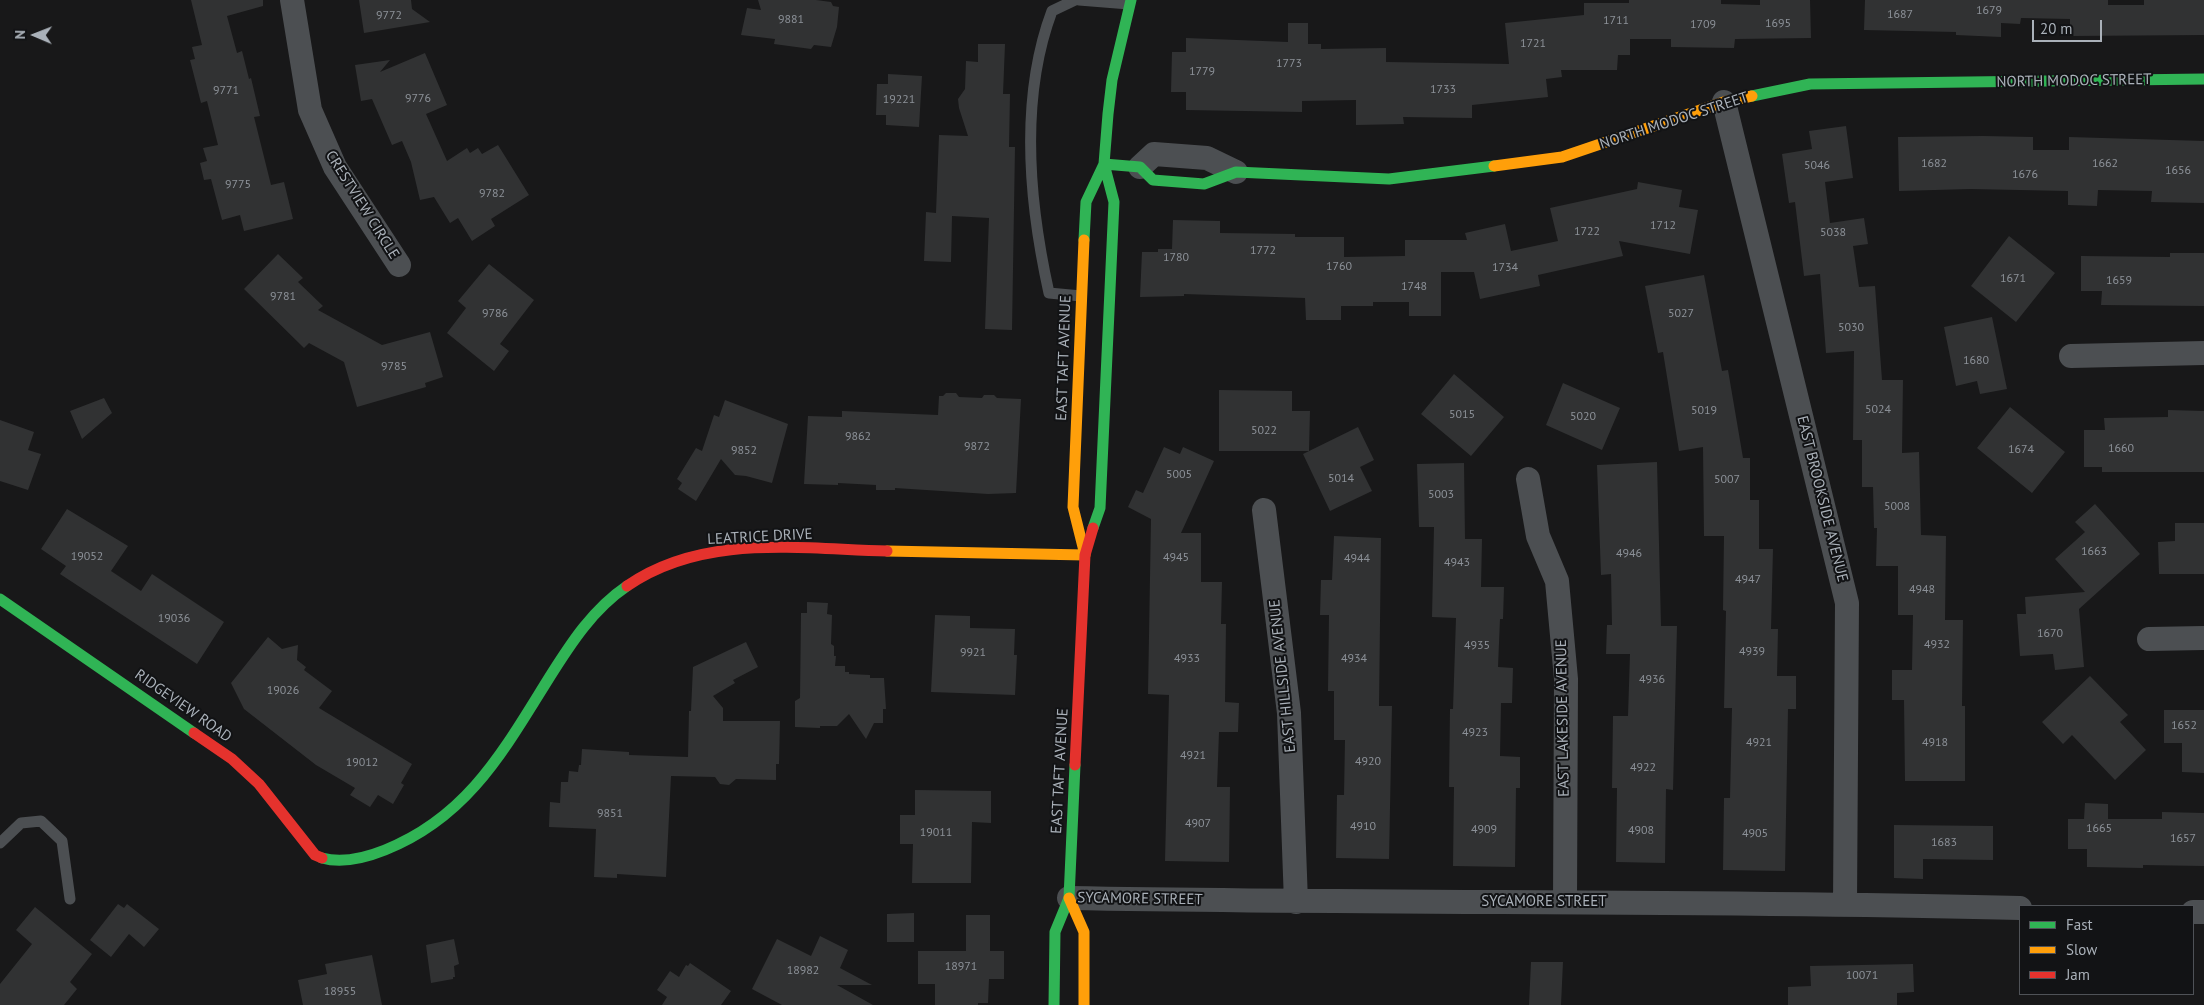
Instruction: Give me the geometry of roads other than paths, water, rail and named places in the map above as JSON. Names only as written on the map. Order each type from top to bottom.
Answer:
[{"type":"street","name":"CRESTVIEW CIRCLE","points":[[292,0],[310,110],[335,167],[399,266]]},
{"type":"street","name":"EAST TAFT AVENUE","points":[[1086,555],[1073,507],[1086,202],[1104,164],[1112,80],[1130,2]]},
{"type":"street","name":"NORTH MODOC STREET","points":[[1104,164],[1140,167],[1154,154],[1207,158],[1236,172],[1389,179],[1562,157],[1724,102],[1810,84],[2204,79]]},
{"type":"street","name":"EAST BROOKSIDE AVENUE","points":[[1724,102],[1847,603],[1845,904]]},
{"type":"street","name":"EAST TAFT AVENUE","points":[[1054,1005],[1055,932],[1069,898],[1086,555],[1100,508],[1101,498],[1114,202],[1104,164]]},
{"type":"street","points":[[2071,356],[2204,353]]},
{"type":"street","name":"EAST LAKESIDE AVENUE","points":[[1528,479],[1538,536],[1557,581],[1566,679],[1565,901]]},
{"type":"street","name":"EAST HILLSIDE AVENUE","points":[[1264,510],[1289,714],[1296,902]]},
{"type":"street","name":"LEATRICE DRIVE","points":[[328,861],[341,862],[384,852],[430,829],[450,815],[481,781],[582,630],[606,602],[635,581],[676,560],[717,551],[780,548],[1086,555]]},
{"type":"street","name":"RIDGEVIEW ROAD","points":[[0,598],[232,759],[259,784],[315,854],[328,861]]},
{"type":"street","points":[[2150,639],[2204,638]]},
{"type":"street","name":"EAST TAFT AVENUE","points":[[1069,898],[1084,932],[1084,1005]]},
{"type":"street","name":"SYCAMORE STREET","points":[[1069,898],[1296,902],[1565,901],[2019,908]]},
{"type":"lane","points":[[1074,0],[1052,11],[1041,40],[1035,79],[1030,153],[1034,214],[1049,293],[1081,296]]},
{"type":"lane","points":[[1079,0],[1130,2]]},
{"type":"lane","points":[[0,843],[21,823],[41,821],[62,841],[70,899]]}]
